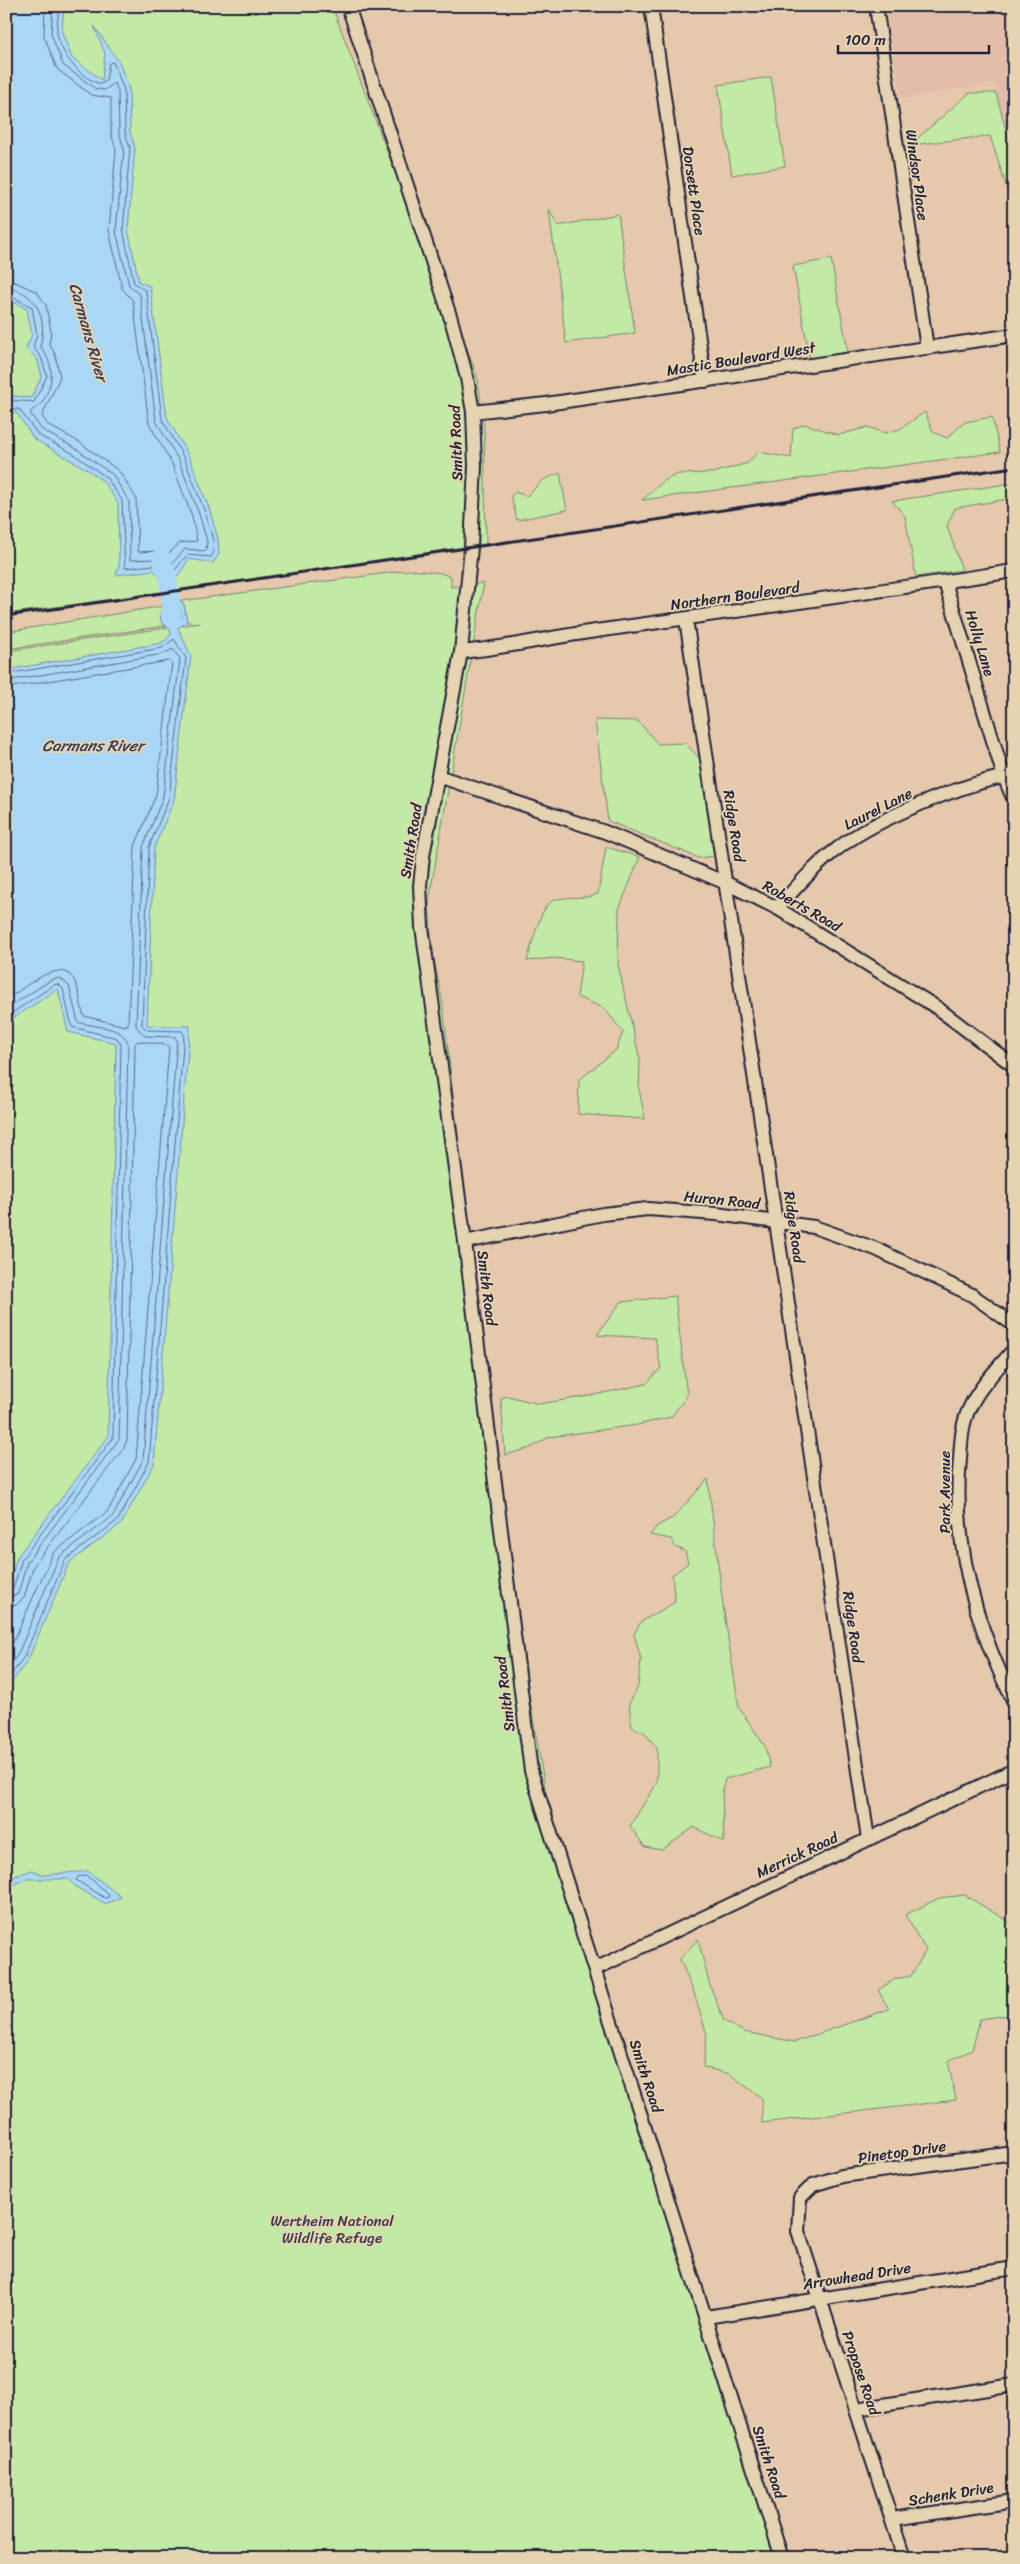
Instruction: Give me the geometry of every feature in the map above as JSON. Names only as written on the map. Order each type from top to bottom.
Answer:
[{"type":"street","name":"Smith Road","points":[[348,6],[451,319],[467,378],[473,412],[476,466],[471,547],[461,652],[422,856],[420,886],[422,926],[465,1242],[531,1771],[782,2558]]},
{"type":"street","name":"Dorsett Place","points":[[651,6],[705,381]]},
{"type":"street","name":"Windsor Place","points":[[876,6],[927,348]]},
{"type":"street","name":"Mastic Boulevard West","points":[[473,412],[546,404],[1014,335]]},
{"type":"street","name":"Northern Boulevard","points":[[461,652],[493,649],[544,638],[1014,571]]},
{"type":"street","name":"Holly Lane","points":[[945,582],[1009,776],[1014,800]]},
{"type":"street","name":"Ridge Road","points":[[686,619],[868,1839]]},
{"type":"street","name":"Roberts Road","points":[[438,776],[605,832],[726,883],[777,908],[936,1007],[1014,1066]]},
{"type":"street","name":"Laurel Lane","points":[[777,908],[838,848],[883,822],[950,792],[1009,776]]},
{"type":"street","name":"Huron Road","points":[[465,1242],[603,1214],[648,1209],[716,1214],[814,1227],[876,1249],[972,1295],[1014,1324]]},
{"type":"street","name":"Park Avenue","points":[[1014,1349],[970,1407],[962,1434],[958,1502],[962,1546],[976,1608],[993,1661],[1014,1702]]},
{"type":"street","name":"Merrick Road","points":[[595,1969],[1014,1770]]},
{"type":"street","name":"Pinetop Drive","points":[[800,2198],[814,2185],[842,2176],[1014,2153]]},
{"type":"street","name":"Propose Road","points":[[800,2198],[798,2231],[818,2298],[904,2558]]},
{"type":"street","name":"Arrowhead Drive","points":[[706,2317],[1014,2268]]},
{"type":"street","points":[[856,2409],[1014,2385]]},
{"type":"street","name":"Schenk Drive","points":[[892,2519],[1014,2501]]},
{"type":"shaded area","points":[[884,6],[1014,6],[1014,164],[1011,164],[994,83],[902,99]]},
{"type":"green space","points":[[6,6],[332,6],[401,188],[459,325],[478,380],[484,429],[486,546],[6,614]]},
{"type":"green space","points":[[771,77],[785,166],[732,175],[718,85]]},
{"type":"green space","points":[[969,93],[996,93],[1014,159],[1014,196],[1008,192],[990,136],[910,145]]},
{"type":"green space","points":[[549,209],[558,226],[618,214],[635,333],[566,343]]},
{"type":"green space","points":[[831,259],[848,352],[810,359],[793,266]]},
{"type":"green space","points":[[925,412],[933,432],[947,438],[965,422],[992,417],[1000,452],[642,500],[664,481],[678,474],[713,473],[748,463],[758,452],[791,458],[793,429],[804,424],[839,435],[868,427],[885,433],[900,429]]},
{"type":"green space","points":[[560,473],[567,510],[517,520],[511,496],[515,492],[527,496],[543,480]]},
{"type":"green space","points":[[1014,483],[1014,498],[955,508],[947,526],[962,570],[916,577],[905,516],[892,501]]},
{"type":"green space","name":"Wertheim National Wildlife Refuge","points":[[410,570],[441,573],[451,577],[451,587],[484,583],[429,900],[432,949],[443,1006],[466,1209],[529,1695],[544,1782],[550,1839],[671,2203],[774,2558],[6,2558],[6,651],[200,623],[187,622],[184,605],[181,601]]},
{"type":"green space","points":[[163,606],[161,622],[165,626],[6,649],[6,632]]},
{"type":"green space","points":[[595,720],[638,721],[658,744],[685,743],[700,759],[715,856],[699,858],[608,821]]},
{"type":"green space","points":[[606,847],[640,857],[619,909],[618,965],[640,1060],[639,1089],[645,1119],[578,1114],[579,1080],[616,1050],[623,1032],[604,1008],[577,997],[582,961],[554,958],[527,961],[537,928],[548,904],[563,898],[587,897],[598,894]]},
{"type":"green space","points":[[675,1296],[687,1396],[671,1417],[637,1425],[549,1437],[530,1448],[505,1455],[501,1398],[508,1396],[539,1404],[646,1384],[661,1368],[655,1338],[597,1335],[621,1302]]},
{"type":"green space","points":[[708,1479],[723,1606],[739,1708],[765,1746],[770,1767],[725,1779],[722,1791],[724,1842],[694,1827],[662,1850],[645,1847],[630,1826],[657,1783],[657,1748],[644,1732],[632,1727],[629,1704],[638,1687],[641,1659],[634,1634],[641,1622],[675,1602],[672,1575],[688,1563],[685,1551],[675,1547],[671,1539],[650,1535],[657,1526],[674,1517]]},
{"type":"green space","points":[[965,1895],[1014,1925],[1014,2014],[980,2019],[972,2050],[948,2061],[956,2100],[762,2123],[762,2098],[730,2074],[703,2067],[707,2035],[694,1993],[680,1959],[698,1939],[709,1983],[724,2021],[744,2032],[795,2042],[889,2009],[878,1990],[895,1979],[911,1976],[926,1950],[905,1915],[939,1898]]},
{"type":"water","points":[[6,6],[64,6],[62,32],[72,58],[102,80],[105,53],[94,26],[119,62],[129,89],[130,132],[135,148],[128,229],[139,282],[150,286],[167,418],[189,456],[210,511],[218,539],[219,554],[213,563],[189,559],[176,579],[162,580],[154,570],[116,575],[119,565],[118,503],[103,481],[88,470],[34,439],[16,412],[6,415],[6,395],[31,398],[42,376],[37,359],[26,348],[32,335],[27,309],[6,298]]},
{"type":"water","name":"Carmans River","points":[[177,596],[184,605],[187,622],[178,628],[191,656],[174,800],[154,848],[147,1025],[190,1026],[154,1464],[122,1523],[69,1563],[28,1660],[6,1690],[6,1596],[17,1557],[108,1437],[116,1043],[68,1032],[58,989],[6,1023],[6,670],[162,643],[171,635],[170,629],[161,622],[160,614],[166,598]]},
{"type":"water","points":[[32,1870],[44,1875],[88,1871],[121,1897],[106,1904],[76,1887],[68,1879],[26,1879],[6,1888],[6,1882],[15,1876]]},
{"type":"waterway","name":"Carmans River","points":[[161,557],[168,577],[173,619]]},
{"type":"railway","points":[[6,616],[1014,467]]}]
